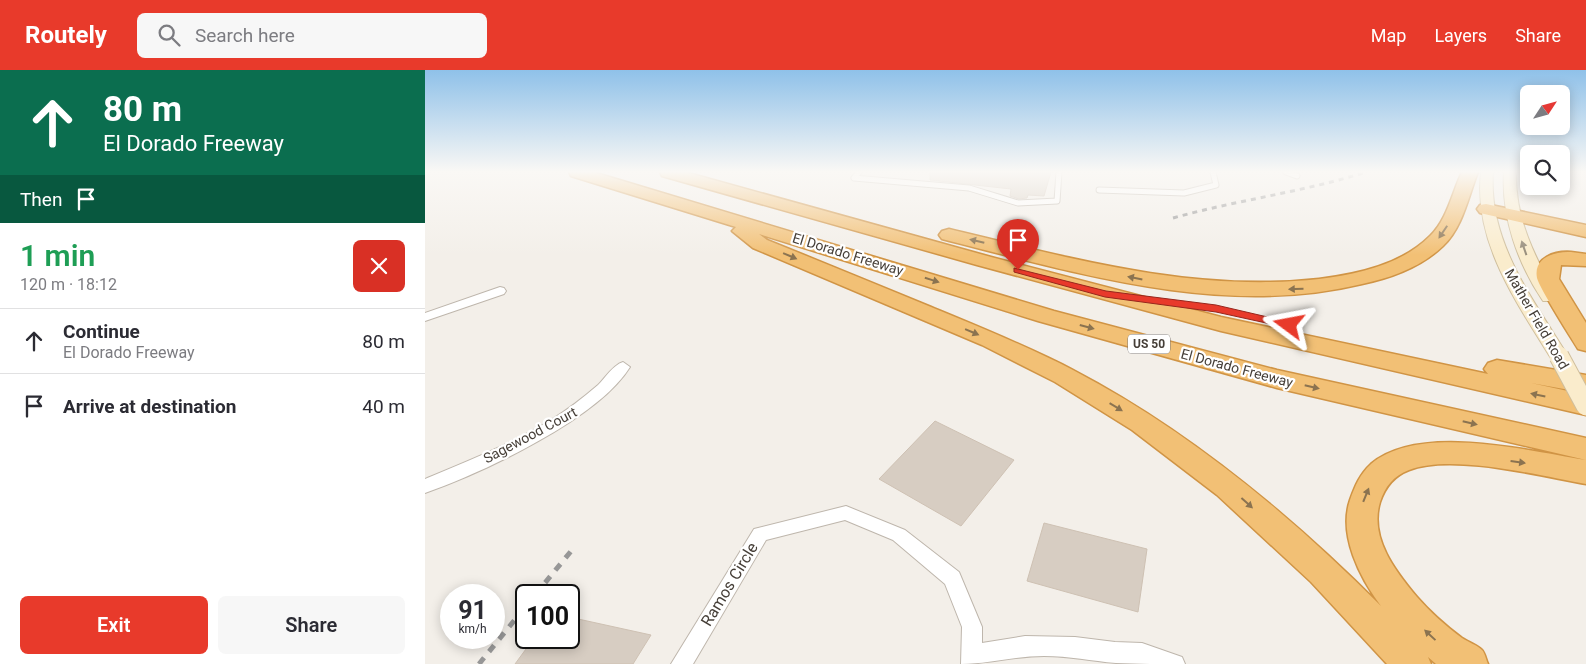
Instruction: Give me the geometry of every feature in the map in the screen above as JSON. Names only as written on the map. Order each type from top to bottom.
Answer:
[{"type":"highway","name":"El Dorado Freeway","points":[[670,200],[1046,316],[1277,379],[1586,449]]},
{"type":"highway","name":"El Dorado Freeway","points":[[767,200],[1105,294],[1221,324],[1586,405]]},
{"type":"highway","points":[[797,200],[1117,274],[1180,286],[1246,291],[1309,288],[1364,278],[1407,262],[1437,242],[1452,219],[1459,200]]},
{"type":"highway","points":[[1486,209],[1586,231]]},
{"type":"highway","points":[[718,214],[760,244],[990,340],[1064,376],[1142,423],[1228,486],[1323,571],[1413,664]]},
{"type":"highway","points":[[1586,260],[1555,259],[1549,263],[1547,268],[1548,279],[1586,343]]},
{"type":"highway","points":[[1105,294],[1216,308],[1421,354],[1586,384]]},
{"type":"highway","points":[[1469,664],[1435,640],[1414,620],[1382,579],[1368,550],[1363,533],[1362,509],[1365,495],[1372,483],[1385,468],[1405,459],[1420,455],[1446,453],[1586,472]]},
{"type":"main road","name":"Mather Field Road","points":[[1485,200],[1486,209],[1500,252],[1525,303],[1559,356],[1586,405]]},
{"type":"main road","name":"Mather Field Road","points":[[1510,200],[1525,253],[1553,304],[1586,349]]},
{"type":"street","points":[[425,317],[499,291]]},
{"type":"street","name":"Sagewood Court","points":[[425,486],[519,444],[562,420],[598,394],[623,367]]},
{"type":"street","name":"Ramos Circle","points":[[681,664],[759,534],[846,513],[899,535],[952,578],[972,627],[972,659]]},
{"type":"street","points":[[972,659],[1006,647],[1037,644],[1086,647],[1113,653],[1145,653],[1175,664]]},
{"type":"lane","points":[[1007,200],[1018,203],[1057,200]]},
{"type":"building","points":[[935,421],[1014,460],[961,526],[879,479]]},
{"type":"building","points":[[1044,523],[1147,549],[1138,612],[1027,581]]},
{"type":"building","points":[[580,619],[651,635],[633,664],[515,664],[526,649],[580,649]]},
{"type":"railway","points":[[1173,218],[1250,200]]},
{"type":"railway","points":[[544,584],[572,550]]},
{"type":"railway","points":[[479,664],[515,620]]},
{"type":"route","points":[[1018,270],[1105,294],[1216,308],[1289,325]]}]
